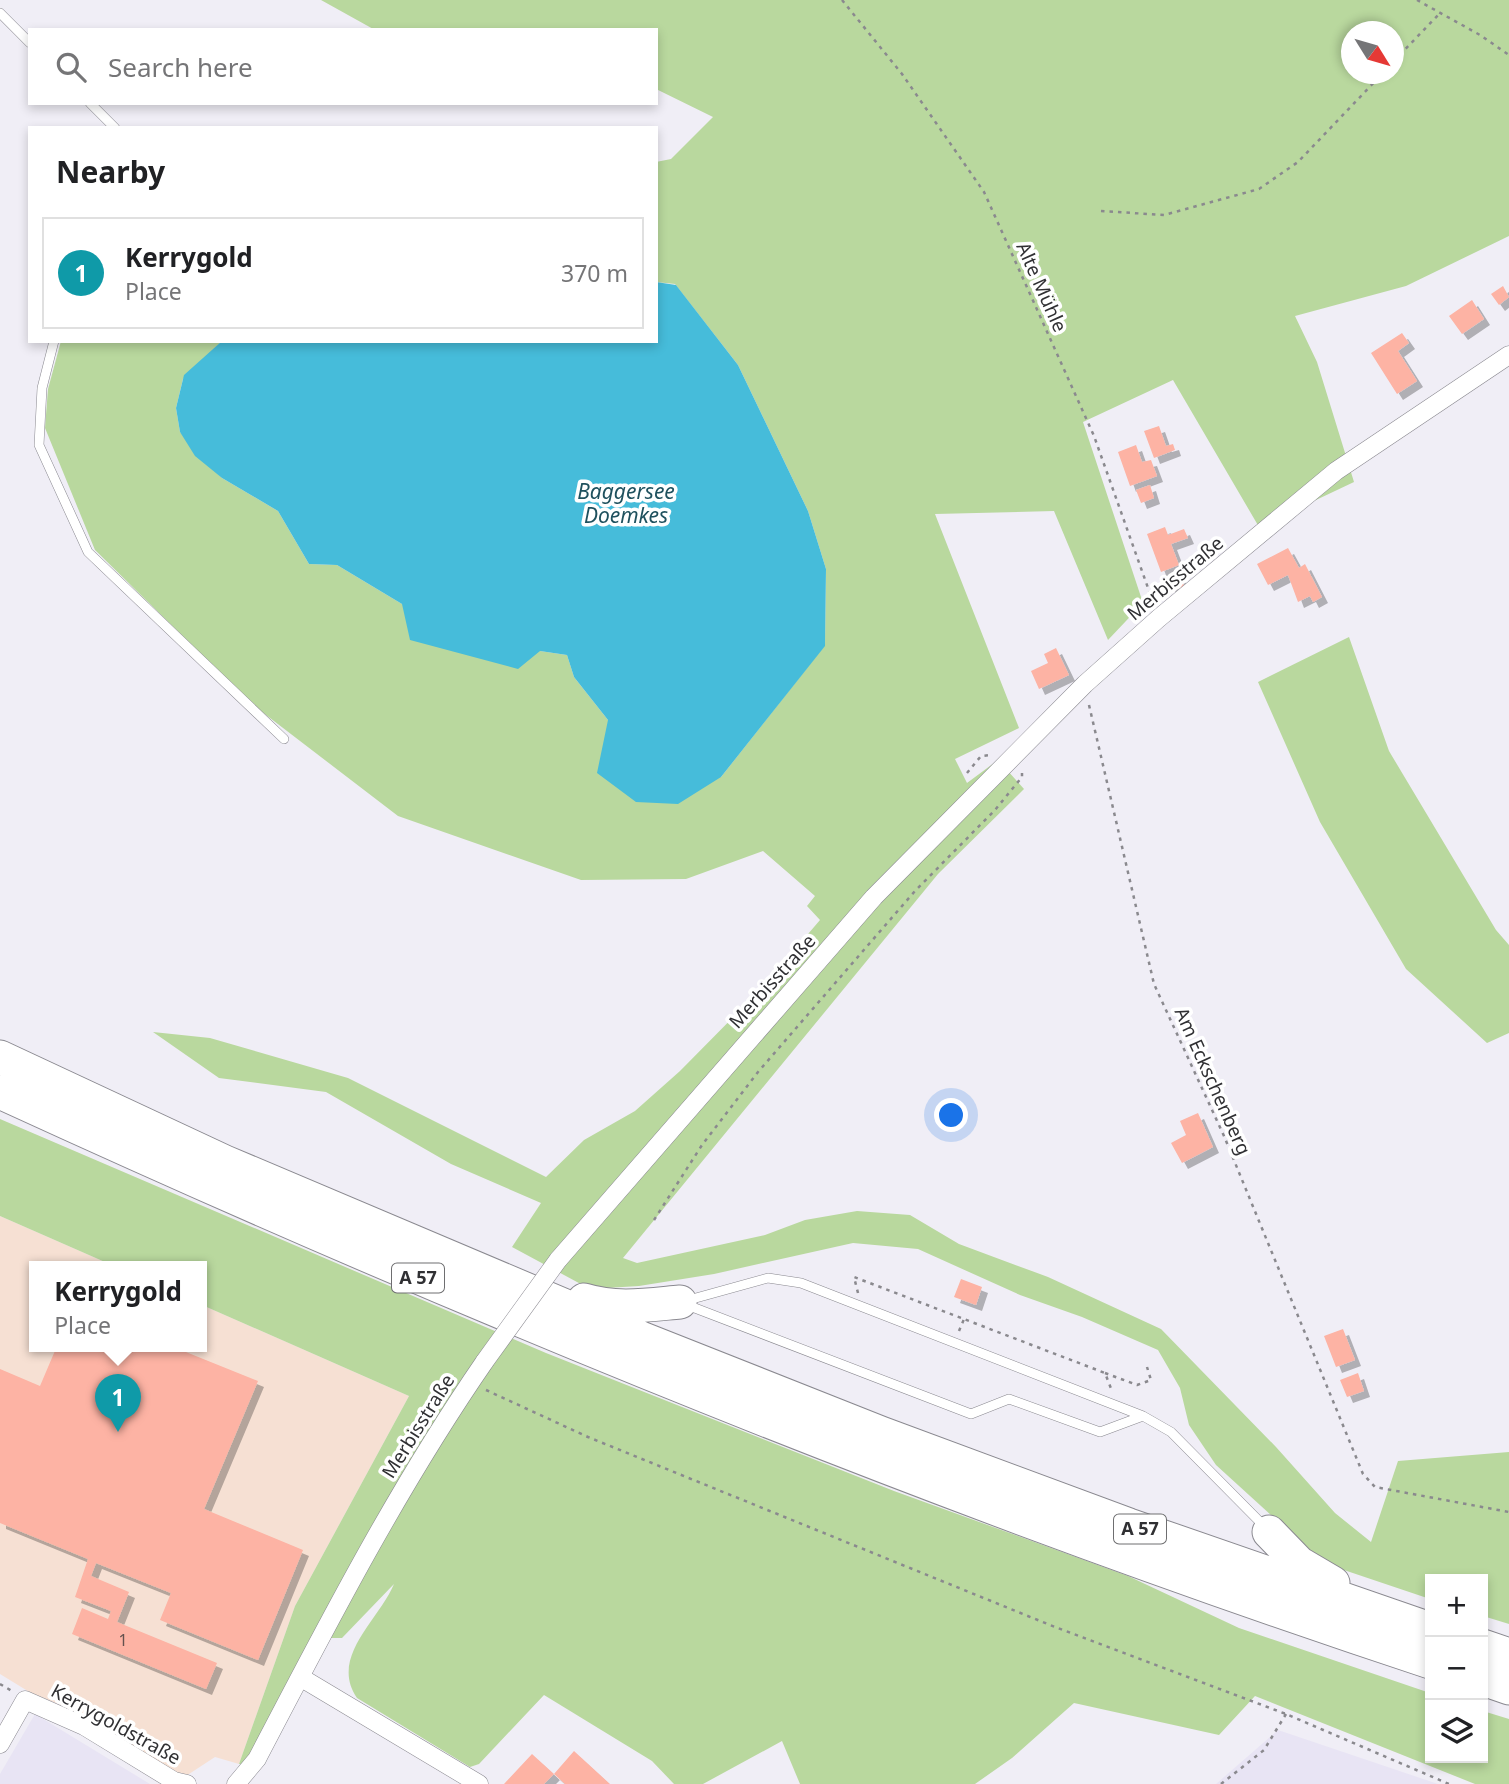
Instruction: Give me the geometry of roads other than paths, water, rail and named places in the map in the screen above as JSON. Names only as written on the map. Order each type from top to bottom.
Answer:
[{"type":"highway","name":"A 57","points":[[0,1057],[225,1162],[641,1338],[881,1433],[1142,1530],[1415,1624]]},
{"type":"highway","name":"A 57","points":[[0,1092],[361,1254],[606,1356],[1017,1516],[1425,1660]]},
{"type":"highway","points":[[446,1254],[600,1305],[630,1307],[680,1302]]},
{"type":"highway","points":[[1269,1532],[1299,1563],[1415,1624]]},
{"type":"highway","points":[[1488,1648],[1509,1655]]},
{"type":"highway","points":[[1488,1681],[1509,1688]]},
{"type":"street","name":"Merbisstraße","points":[[236,1784],[257,1759],[421,1456],[485,1361],[558,1260],[874,897],[1018,755],[1085,684],[1159,618],[1336,471],[1509,355]]},
{"type":"street","points":[[300,1677],[479,1784]]},
{"type":"street","name":"Kerrygoldstraße","points":[[0,1744],[25,1700],[84,1726],[174,1781],[187,1784]]},
{"type":"lane","points":[[0,13],[28,41]]},
{"type":"lane","points":[[92,105],[113,126]]},
{"type":"lane","points":[[54,343],[43,388],[39,445],[89,552],[284,739]]},
{"type":"lane","points":[[680,1302],[768,1278],[801,1283],[955,1340],[1143,1416],[1171,1432],[1269,1532]]},
{"type":"lane","points":[[680,1302],[971,1414],[1009,1399],[1100,1432],[1143,1416]]},
{"type":"water","name":"Baggersee Doemkes","points":[[658,282],[676,285],[738,365],[808,511],[826,569],[825,646],[721,777],[678,804],[636,802],[597,773],[608,720],[574,677],[567,655],[540,651],[518,669],[410,640],[402,604],[337,565],[309,564],[278,511],[222,478],[195,456],[180,432],[176,408],[184,375],[220,343],[658,343]]},
{"type":"place","name":"Kerrygold","points":[[118,1432]]}]
